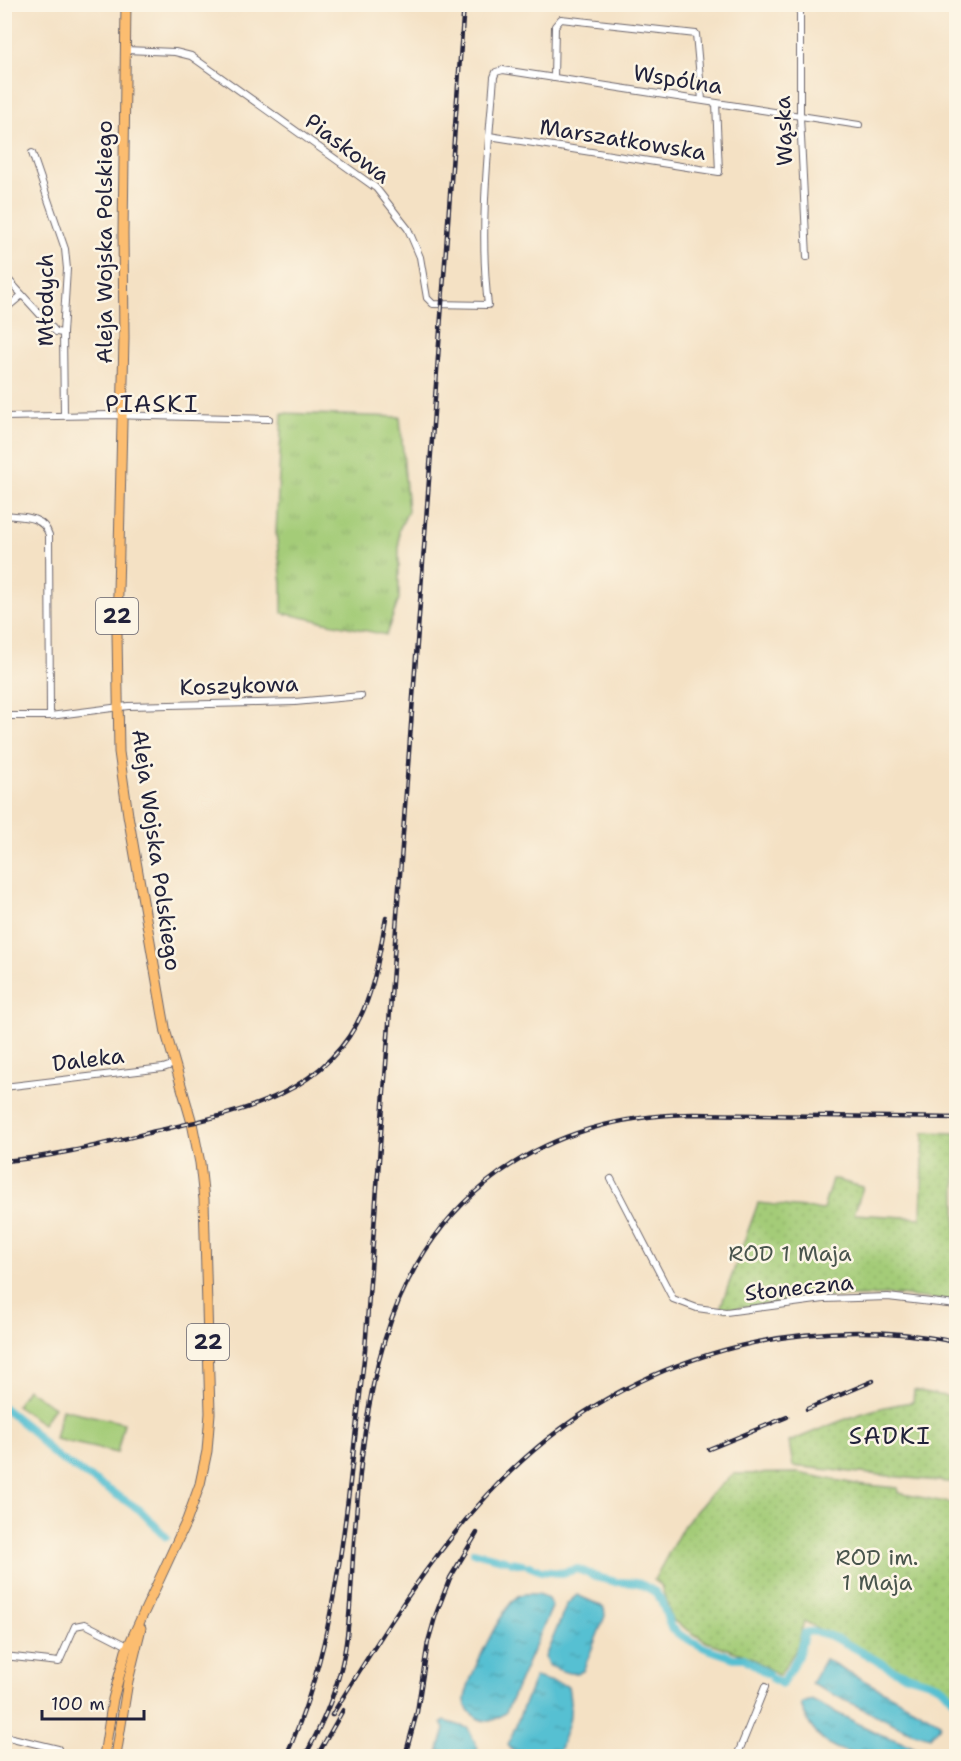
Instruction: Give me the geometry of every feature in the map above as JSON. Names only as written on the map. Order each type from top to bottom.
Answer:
[{"type":"main road","name":"Aleja Wojska Polskiego","points":[[104,1756],[113,1699],[128,1646],[194,1504],[205,1467],[209,1429],[203,1188],[192,1123],[166,1033],[154,971],[119,752],[117,622],[122,416],[126,4]]},
{"type":"main road","name":"Aleja Wojska Polskiego","points":[[116,1756],[128,1681],[146,1611]]},
{"type":"street","name":"Wąska","points":[[800,4],[800,117],[807,257]]},
{"type":"street","points":[[554,78],[555,26],[561,19],[696,34],[702,100]]},
{"type":"street","name":"Piaskowa","points":[[125,50],[175,52],[191,56],[376,188],[408,229],[420,257],[427,298],[433,304],[488,305],[483,252],[494,77]]},
{"type":"street","name":"Wspólna","points":[[494,77],[496,72],[503,70],[859,125]]},
{"type":"street","name":"Marszałkowska","points":[[489,136],[718,172],[716,103]]},
{"type":"street","name":"Młodych","points":[[32,153],[65,249],[67,269],[63,333],[64,415]]},
{"type":"street","points":[[4,275],[56,332],[63,333]]},
{"type":"street","points":[[4,310],[22,295]]},
{"type":"street","points":[[4,417],[64,415],[269,419]]},
{"type":"street","points":[[4,515],[37,520],[44,524],[49,535],[50,716]]},
{"type":"street","name":"Koszykowa","points":[[4,716],[50,716],[128,706],[295,702],[361,696]]},
{"type":"street","name":"Daleka","points":[[4,1087],[164,1068],[175,1064]]},
{"type":"street","name":"Słoneczna","points":[[611,1179],[673,1299],[697,1308],[726,1312],[824,1299],[888,1298],[957,1305]]},
{"type":"street","points":[[4,1656],[59,1662],[75,1626],[85,1624],[128,1646]]},
{"type":"street","points":[[737,1756],[765,1687]]},
{"type":"street","points":[[4,1736],[58,1749],[57,1756]]},
{"type":"green space","points":[[282,413],[400,417],[408,511],[399,530],[399,599],[386,635],[282,613],[282,583],[276,533]]},
{"type":"green space","name":"ROD 1 Maja","points":[[924,1132],[956,1133],[956,1302],[898,1295],[818,1297],[724,1310],[721,1306],[758,1203],[823,1210],[832,1179],[863,1187],[854,1214],[921,1218]]},
{"type":"green space","points":[[27,1389],[54,1407],[43,1424],[16,1406]]},
{"type":"green space","points":[[914,1390],[956,1398],[956,1483],[793,1466],[789,1442],[865,1412],[913,1402]]},
{"type":"green space","points":[[62,1409],[124,1423],[117,1453],[55,1439]]},
{"type":"green space","name":"ROD im. 1 Maja","points":[[798,1473],[856,1484],[898,1488],[898,1493],[956,1504],[956,1696],[936,1684],[895,1669],[804,1621],[797,1648],[779,1676],[750,1657],[707,1642],[672,1620],[661,1585],[654,1580],[684,1525],[710,1495],[734,1474]]},
{"type":"water","points":[[522,1594],[539,1594],[548,1599],[552,1607],[506,1712],[496,1719],[481,1720],[467,1709],[465,1700],[471,1677],[486,1644],[513,1601]]},
{"type":"water","points":[[577,1595],[604,1607],[605,1616],[583,1671],[570,1673],[548,1665],[545,1657],[567,1604]]},
{"type":"water","points":[[825,1659],[930,1717],[940,1723],[939,1727],[930,1737],[911,1732],[811,1684]]},
{"type":"water","points":[[535,1677],[568,1686],[570,1715],[557,1756],[523,1756],[517,1754],[508,1745]]},
{"type":"water","points":[[811,1700],[920,1752],[917,1756],[863,1755],[846,1752],[832,1746],[819,1736],[809,1723],[801,1704]]},
{"type":"water","points":[[445,1721],[468,1728],[478,1748],[475,1756],[437,1756],[445,1729],[442,1723]]},
{"type":"waterway","points":[[4,1408],[30,1429],[53,1454],[140,1510],[166,1537]]},
{"type":"waterway","points":[[474,1552],[505,1560]]},
{"type":"waterway","points":[[512,1562],[522,1564]]},
{"type":"waterway","points":[[529,1566],[541,1571],[561,1573],[578,1569],[616,1582],[639,1583],[655,1592],[661,1600],[671,1628],[680,1635],[705,1648],[734,1658],[744,1658],[768,1674]]},
{"type":"waterway","points":[[773,1679],[782,1684],[798,1656],[805,1633],[813,1632],[837,1639],[896,1671],[940,1686],[956,1701]]},
{"type":"railway","points":[[286,1756],[310,1692],[328,1626],[345,1525],[365,1350],[464,4]]},
{"type":"railway","points":[[4,1161],[81,1149],[218,1116],[276,1096],[303,1082],[326,1063],[347,1040],[363,1011],[380,953],[386,918]]},
{"type":"railway","points":[[305,1756],[328,1707],[344,1655],[349,1624],[359,1481],[365,1433],[384,1340],[401,1296],[422,1255],[450,1217],[486,1183],[533,1152],[584,1131],[637,1118],[693,1114],[956,1118]]},
{"type":"railway","points":[[332,1715],[409,1594],[475,1509],[499,1483],[546,1441],[597,1405],[652,1376],[710,1354],[770,1340],[831,1333],[894,1334],[956,1342]]},
{"type":"railway","points":[[807,1409],[873,1381]]},
{"type":"railway","points":[[709,1449],[787,1417]]},
{"type":"railway","points":[[405,1756],[417,1712],[428,1642],[436,1614],[450,1578],[477,1533]]},
{"type":"railway","points":[[317,1756],[343,1710]]},
{"type":"district","name":"PIASKI","points":[[152,404]]},
{"type":"district","name":"SADKI","points":[[890,1436]]}]
